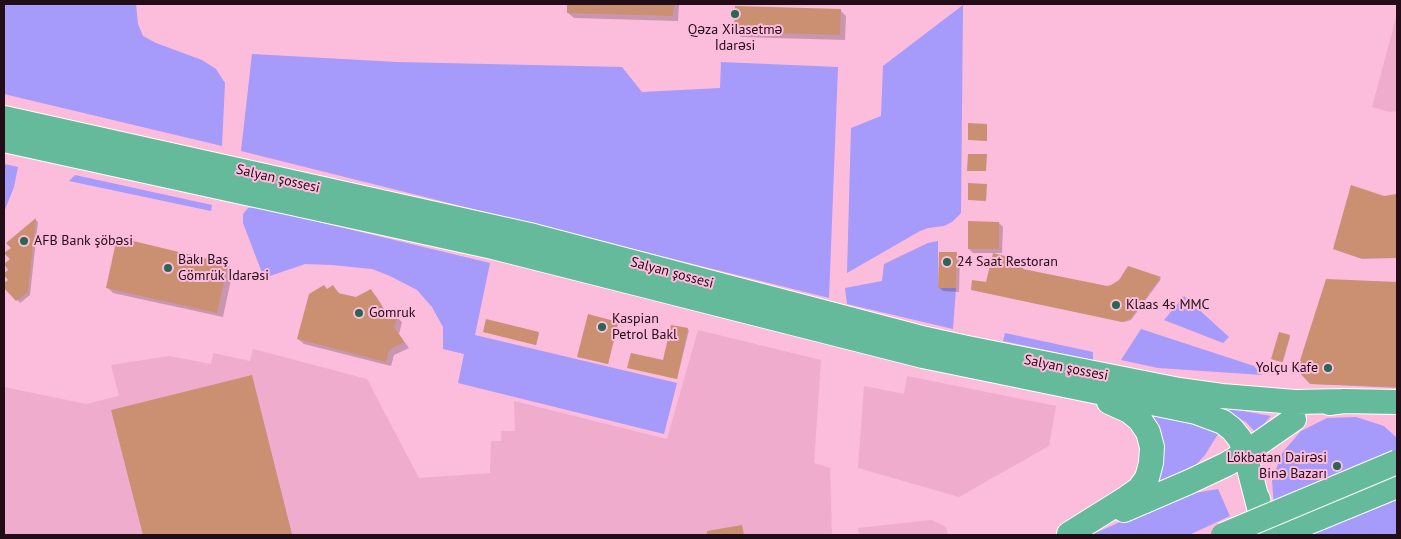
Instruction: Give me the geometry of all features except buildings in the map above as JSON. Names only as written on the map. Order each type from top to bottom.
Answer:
[{"type":"highway","name":"Salyan şossesi","points":[[4,118],[534,236],[943,342],[1123,379],[1214,395],[1281,401],[1352,402]]},
{"type":"highway","name":"Salyan şossesi","points":[[4,140],[493,247],[923,356],[1038,380]]},
{"type":"highway","points":[[1038,380],[1178,408],[1224,422],[1240,438],[1265,525]]},
{"type":"highway","points":[[1038,380],[1115,404],[1130,411],[1140,420],[1148,432],[1152,447],[1151,463],[1147,478],[1139,489],[1068,534]]},
{"type":"highway","points":[[1352,402],[1383,408],[1397,416]]},
{"type":"highway","points":[[1068,534],[1227,464],[1294,419],[1318,406],[1331,403],[1397,402]]},
{"type":"highway","points":[[1265,525],[1258,504],[1258,481],[1264,458],[1276,436],[1294,419]]},
{"type":"highway","points":[[1223,535],[1397,462]]},
{"type":"highway","points":[[1278,535],[1397,486]]},
{"type":"shaded area","points":[[4,4],[136,4],[138,24],[143,36],[156,43],[202,60],[216,69],[225,83],[222,146],[4,94]]},
{"type":"shaded area","points":[[963,5],[961,213],[952,222],[944,226],[920,231],[847,273],[851,128],[881,116],[883,66]]},
{"type":"shaded area","points":[[1397,14],[1397,111],[1390,112],[1372,107]]},
{"type":"shaded area","points":[[252,54],[397,62],[622,67],[642,92],[720,88],[721,62],[838,67],[829,298],[241,151]]},
{"type":"shaded area","points":[[4,164],[18,167],[14,187],[4,212]]},
{"type":"shaded area","points":[[75,175],[212,205],[211,211],[69,181]]},
{"type":"shaded area","points":[[257,207],[490,263],[475,335],[677,383],[664,434],[458,383],[464,354],[443,349],[443,327],[432,307],[417,290],[390,276],[372,269],[305,264],[264,278],[243,223],[243,214],[248,208]]},
{"type":"shaded area","points":[[938,241],[938,288],[956,288],[953,329],[847,304],[845,288],[882,281],[884,264],[928,243]]},
{"type":"shaded area","points":[[1184,296],[1229,337],[1223,343],[1164,320]]},
{"type":"shaded area","points":[[1141,329],[1254,366],[1262,375],[1158,368],[1121,360]]},
{"type":"shaded area","points":[[698,330],[821,360],[814,463],[830,468],[832,535],[4,535],[4,387],[86,404],[119,396],[111,365],[169,356],[211,364],[213,353],[250,361],[253,349],[367,379],[419,478],[490,473],[491,441],[501,441],[501,431],[515,431],[514,401],[667,439]]},
{"type":"shaded area","points":[[1005,333],[1093,352],[1093,360],[1003,341]]},
{"type":"shaded area","points":[[907,376],[1056,406],[1049,446],[959,497],[858,468],[864,386],[904,394]]},
{"type":"shaded area","points":[[1214,406],[1271,416],[1256,433],[1246,422]]},
{"type":"shaded area","points":[[1142,413],[1188,421],[1204,426],[1218,434],[1205,455],[1195,466],[1151,488]]},
{"type":"shaded area","name":"Lökbatan Dairəsi Binə Bazarı","points":[[1356,417],[1384,426],[1397,438],[1397,535],[1287,535],[1274,509],[1272,480],[1282,453],[1301,431],[1327,418]]},
{"type":"shaded area","points":[[1218,489],[1230,516],[1189,535],[1091,535],[1178,496]]},
{"type":"shaded area","points":[[932,520],[946,527],[948,535],[859,535],[858,528]]},
{"type":"place","name":"Qəza Xilasetmə İdarəsi","points":[[735,14]]},
{"type":"place","name":"AFB Bank şöbəsi","points":[[24,241]]},
{"type":"place","name":"24 Saat Restoran","points":[[947,262]]},
{"type":"place","name":"Bakı Baş Gömrük İdarəsi","points":[[168,268]]},
{"type":"place","name":"Klaas 4s MMC","points":[[1116,305]]},
{"type":"place","name":"Gomruk","points":[[359,313]]},
{"type":"place","name":"Kaspian Petrol Bakl","points":[[602,327]]},
{"type":"place","name":"Yolçu Kafe","points":[[1328,368]]},
{"type":"place","name":"Lökbatan Dairəsi Binə Bazarı","points":[[1337,466]]}]
